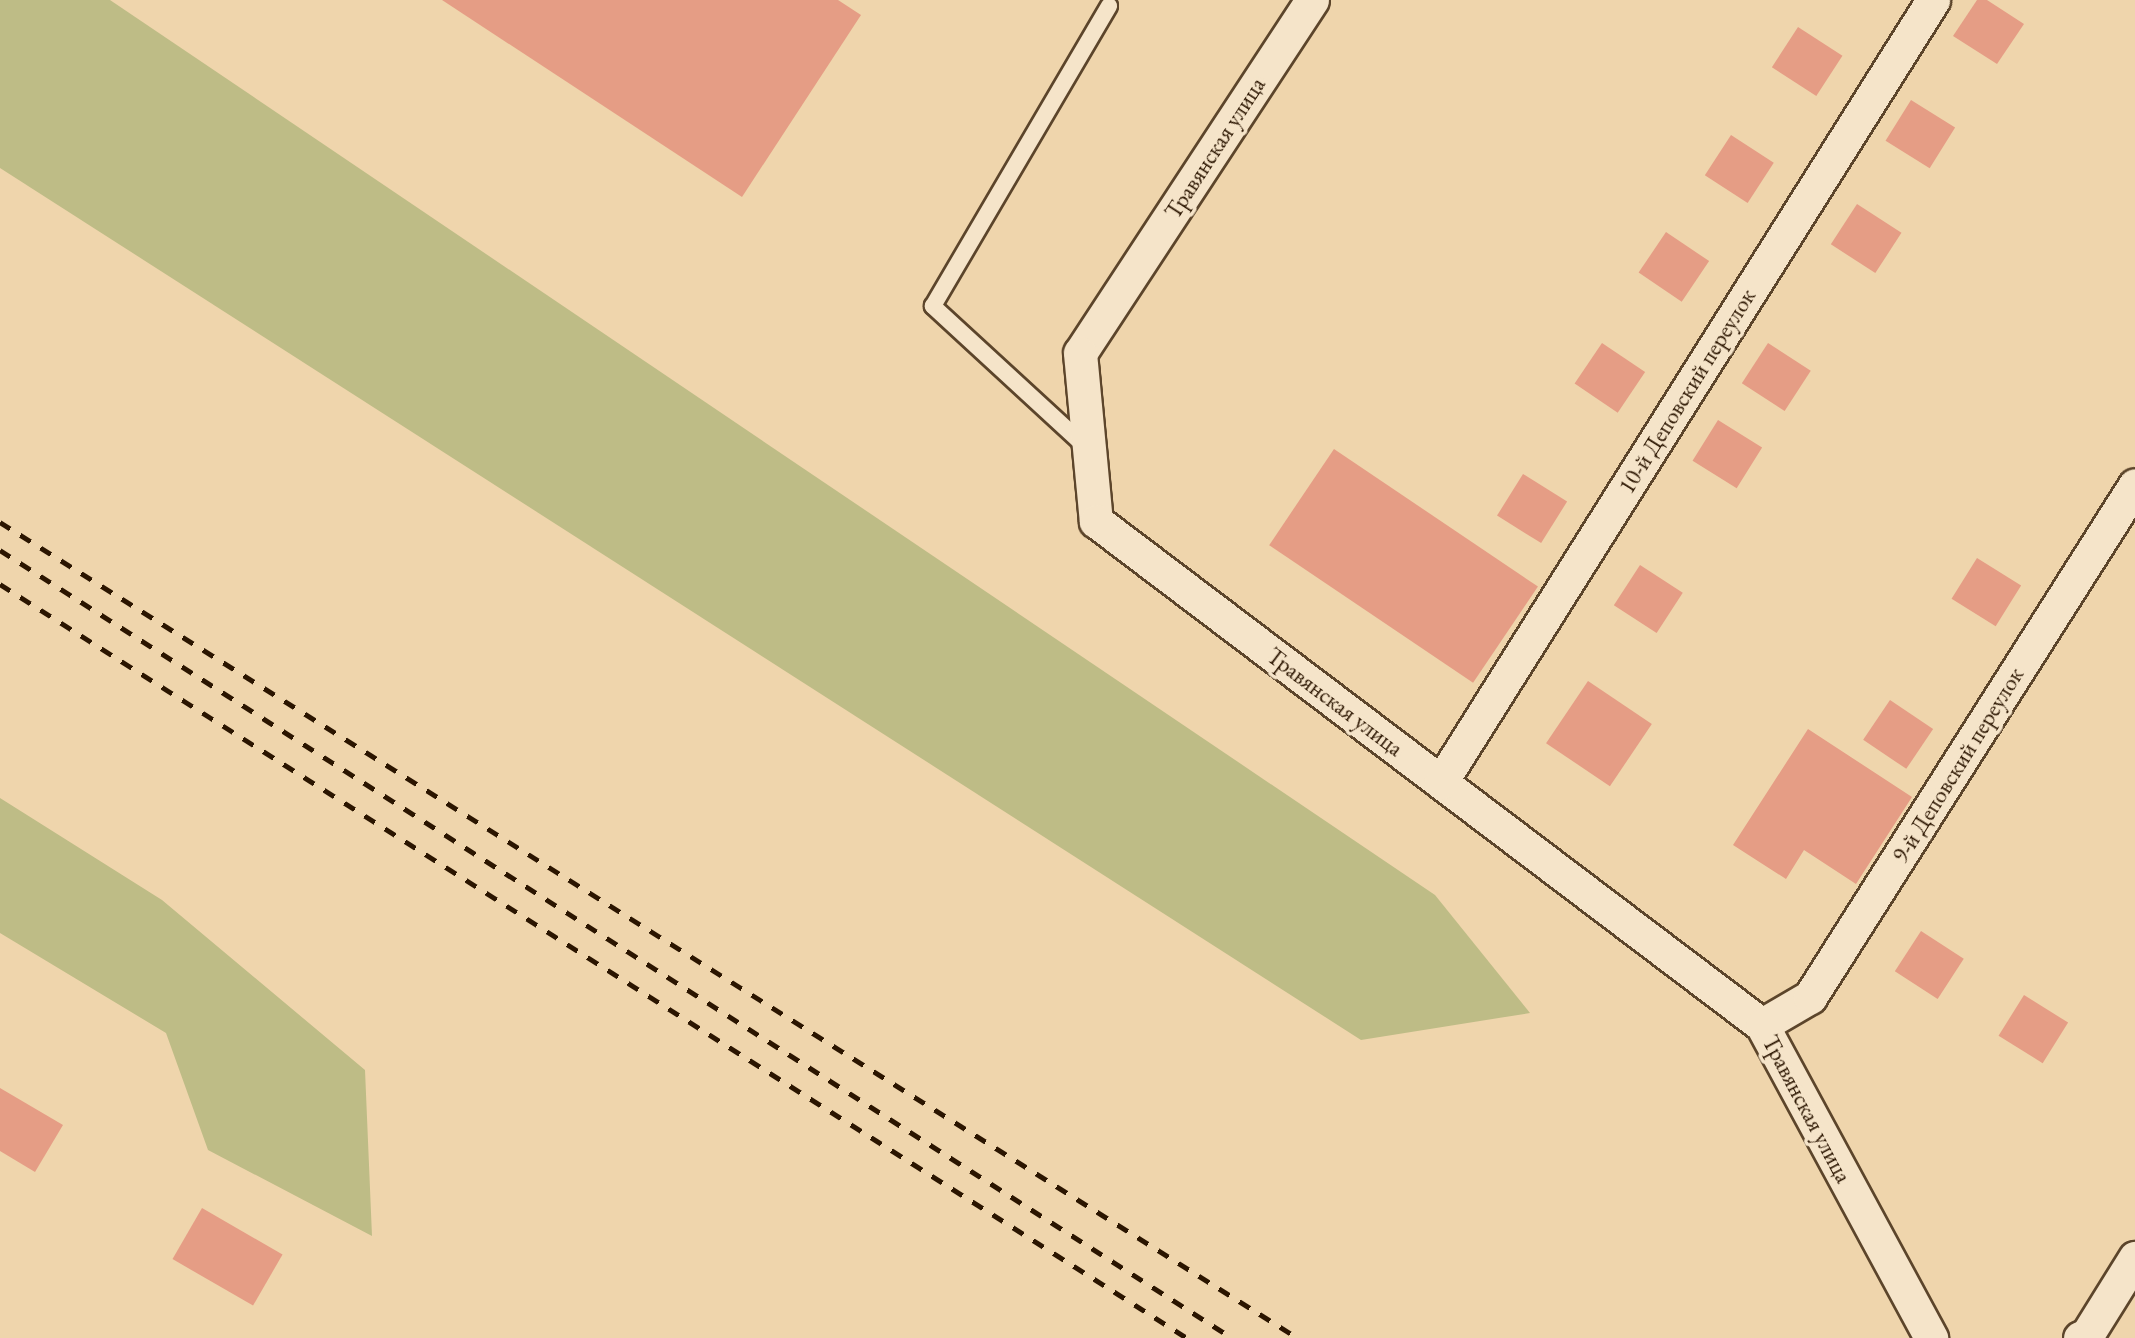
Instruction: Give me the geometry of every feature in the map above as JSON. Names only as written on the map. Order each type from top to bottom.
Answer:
[{"type":"street","name":"Травянская улица","points":[[1312,0],[1080,353],[1096,521],[1762,1026],[1931,1338]]},
{"type":"street","name":"10-й Деповский переулок","points":[[1441,782],[1933,0]]},
{"type":"street","name":"9-й Деповский переулок","points":[[1762,1026],[1810,997],[2135,485]]},
{"type":"street","points":[[2080,1338],[2087,1335],[2135,1258]]},
{"type":"lane","points":[[1089,450],[933,306],[1109,6]]},
{"type":"shaded area","points":[[0,0],[110,0],[1435,895],[1530,1013],[1361,1040],[0,168]]},
{"type":"shaded area","points":[[0,798],[162,900],[365,1070],[372,1236],[208,1150],[166,1033],[0,933]]},
{"type":"building","points":[[442,0],[838,0],[861,15],[742,197]]},
{"type":"building","points":[[1977,0],[1987,0],[2024,24],[1997,64],[1953,36]]},
{"type":"building","points":[[1798,27],[1842,56],[1816,96],[1772,67]]},
{"type":"building","points":[[1911,100],[1955,128],[1930,168],[1886,141]]},
{"type":"building","points":[[1731,135],[1774,163],[1748,203],[1705,175]]},
{"type":"building","points":[[1857,204],[1901,233],[1875,273],[1831,244]]},
{"type":"building","points":[[1666,232],[1709,261],[1682,302],[1639,273]]},
{"type":"building","points":[[1602,343],[1645,372],[1618,413],[1575,384]]},
{"type":"building","points":[[1768,343],[1811,371],[1785,411],[1742,383]]},
{"type":"building","points":[[1718,420],[1762,448],[1737,488],[1693,461]]},
{"type":"building","points":[[1334,449],[1538,587],[1473,683],[1269,545]]},
{"type":"building","points":[[1523,474],[1567,502],[1541,543],[1497,516]]},
{"type":"building","points":[[1977,558],[2021,586],[1996,626],[1952,599]]},
{"type":"building","points":[[1640,565],[1683,593],[1657,633],[1614,605]]},
{"type":"building","points":[[1588,681],[1652,724],[1610,786],[1546,743]]},
{"type":"building","points":[[1890,700],[1933,729],[1906,769],[1863,740]]},
{"type":"building","points":[[1808,729],[1912,797],[1856,884],[1804,850],[1786,879],[1733,845]]},
{"type":"building","points":[[1921,931],[1964,959],[1938,999],[1895,971]]},
{"type":"building","points":[[2024,995],[2068,1023],[2043,1063],[1999,1036]]},
{"type":"building","points":[[0,1088],[63,1125],[35,1172],[0,1151]]},
{"type":"building","points":[[202,1208],[283,1254],[253,1306],[172,1259]]},
{"type":"railway","points":[[0,522],[1298,1338]]},
{"type":"railway","points":[[0,550],[1232,1338]]},
{"type":"railway","points":[[0,584],[1187,1338]]}]
